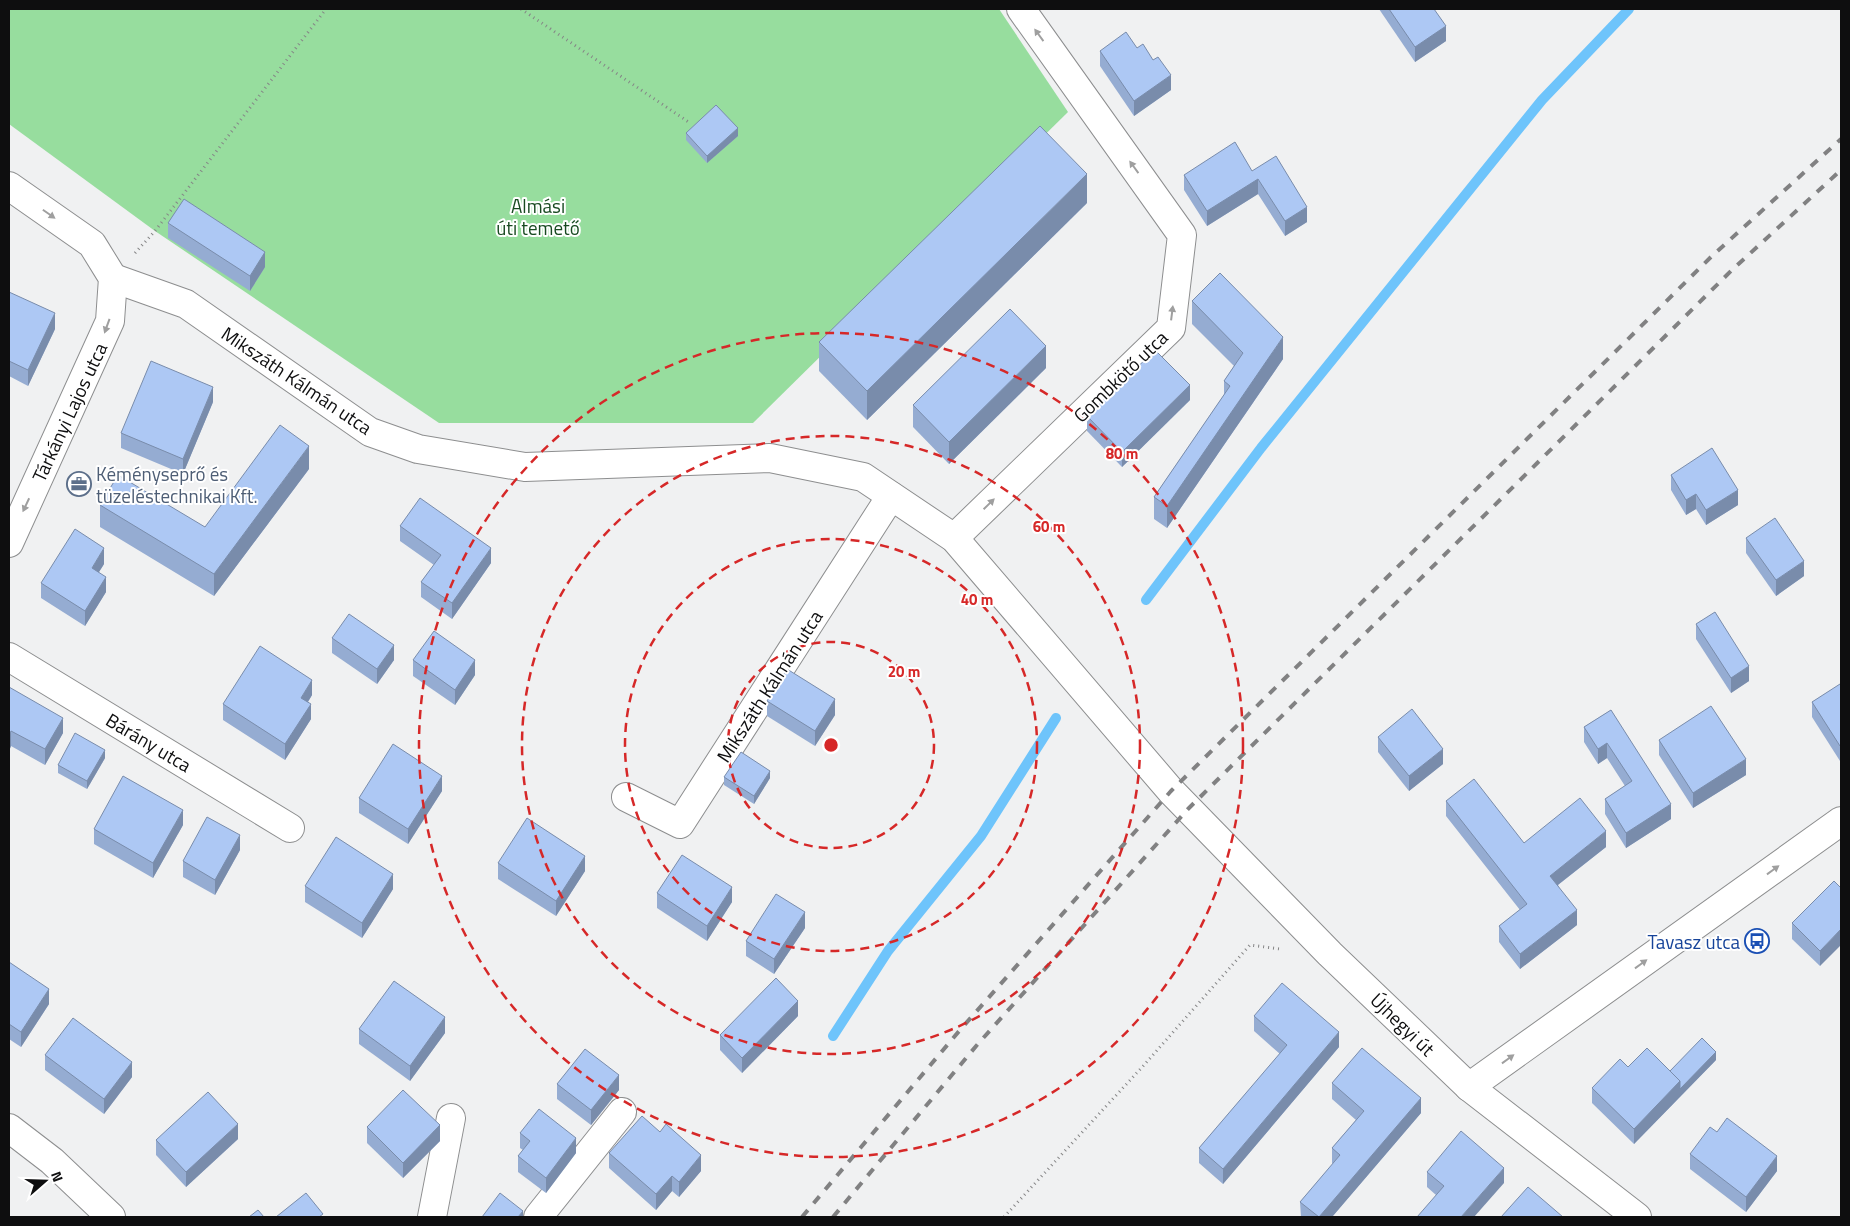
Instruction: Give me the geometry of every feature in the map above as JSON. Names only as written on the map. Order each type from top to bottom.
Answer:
[{"type":"street","name":"Gombkötő utca","points":[[954,538],[1171,328],[1182,235],[1021,9]]},
{"type":"street","points":[[9,186],[92,244],[113,278]]},
{"type":"street","name":"Mikszáth Kálmán utca","points":[[113,278],[186,304],[370,432],[418,449],[525,466],[770,458],[862,477],[954,538],[1188,809]]},
{"type":"street","name":"Tárkányi Lajos utca","points":[[9,543],[110,321],[113,278]]},
{"type":"street","name":"Mikszáth Kálmán utca","points":[[626,797],[680,824],[891,496]]},
{"type":"street","name":"Bárány utca","points":[[9,657],[290,828]]},
{"type":"street","name":"Újhegyi út","points":[[1188,809],[1330,954],[1469,1087],[1637,1217]]},
{"type":"street","points":[[1469,1087],[1841,821]]},
{"type":"street","points":[[538,1217],[622,1112]]},
{"type":"street","points":[[432,1217],[451,1118]]},
{"type":"street","points":[[9,1128],[52,1161],[111,1217]]},
{"type":"path","points":[[113,278],[155,231],[326,9]]},
{"type":"path","points":[[520,9],[690,123]]},
{"type":"path","points":[[1004,1217],[1145,1064],[1250,945],[1330,954]]},
{"type":"green space","name":"Almási úti temető","points":[[9,9],[999,9],[1068,112],[753,423],[439,423],[155,231],[9,124]]},
{"type":"building","points":[[1389,9],[1434,9],[1446,26],[1415,47]]},
{"type":"building","points":[[1126,32],[1137,48],[1143,44],[1153,60],[1158,57],[1171,75],[1134,101],[1100,51]]},
{"type":"building","points":[[716,105],[738,128],[707,156],[686,133]]},
{"type":"building","points":[[1040,126],[1087,174],[867,391],[819,342]]},
{"type":"building","points":[[1235,142],[1252,171],[1276,156],[1307,207],[1285,221],[1258,179],[1207,211],[1184,175]]},
{"type":"building","points":[[184,199],[265,252],[250,276],[168,223]]},
{"type":"building","points":[[1220,273],[1283,337],[1167,506],[1154,497],[1230,386],[1224,381],[1243,353],[1192,301]]},
{"type":"building","points":[[9,292],[55,313],[28,370],[9,361]]},
{"type":"building","points":[[1010,309],[1046,346],[949,442],[913,405]]},
{"type":"building","points":[[1155,350],[1190,385],[1122,452],[1087,416]]},
{"type":"building","points":[[151,361],[213,387],[183,459],[121,433]]},
{"type":"building","points":[[280,425],[309,446],[214,574],[100,505],[118,475],[205,527]]},
{"type":"building","points":[[1712,448],[1738,490],[1706,510],[1696,494],[1686,500],[1671,475]]},
{"type":"building","points":[[420,498],[491,548],[452,603],[421,582],[441,555],[400,526]]},
{"type":"building","points":[[1775,518],[1804,561],[1776,580],[1746,538]]},
{"type":"building","points":[[75,529],[104,548],[92,568],[106,577],[85,611],[41,583]]},
{"type":"building","points":[[1715,612],[1749,666],[1731,678],[1696,624]]},
{"type":"building","points":[[349,614],[394,645],[377,669],[332,638]]},
{"type":"building","points":[[434,631],[475,660],[455,690],[413,660]]},
{"type":"building","points":[[260,646],[312,680],[301,698],[311,704],[285,744],[223,704]]},
{"type":"building","points":[[787,669],[835,699],[815,731],[767,701]]},
{"type":"building","points":[[1840,684],[1841,745],[1840,746],[1812,702]]},
{"type":"building","points":[[9,687],[63,718],[45,749],[11,731],[9,736]]},
{"type":"building","points":[[1711,706],[1746,759],[1693,793],[1659,740]]},
{"type":"building","points":[[1412,709],[1443,749],[1409,776],[1378,737]]},
{"type":"building","points":[[1611,710],[1671,804],[1626,833],[1605,799],[1632,781],[1607,743],[1598,749],[1584,727]]},
{"type":"building","points":[[75,733],[105,750],[87,781],[58,765]]},
{"type":"building","points":[[393,744],[442,776],[408,829],[359,798]]},
{"type":"building","points":[[741,752],[770,771],[754,796],[724,777]]},
{"type":"building","points":[[123,776],[183,810],[153,863],[94,829]]},
{"type":"building","points":[[1474,779],[1524,843],[1580,798],[1606,831],[1550,876],[1577,910],[1520,954],[1499,926],[1527,904],[1446,801]]},
{"type":"building","points":[[207,817],[240,835],[215,880],[183,861]]},
{"type":"building","points":[[527,818],[585,856],[556,901],[498,863]]},
{"type":"building","points":[[336,837],[393,874],[362,923],[305,886]]},
{"type":"building","points":[[682,855],[732,887],[707,926],[657,893]]},
{"type":"building","points":[[1834,881],[1841,888],[1841,929],[1820,951],[1792,923]]},
{"type":"building","points":[[776,894],[805,912],[774,959],[746,941]]},
{"type":"building","points":[[9,962],[49,989],[21,1032],[9,1024]]},
{"type":"building","points":[[776,978],[798,1001],[742,1058],[720,1035]]},
{"type":"building","points":[[394,981],[445,1017],[410,1066],[359,1029]]},
{"type":"building","points":[[1282,983],[1339,1032],[1223,1169],[1199,1148],[1287,1045],[1254,1016]]},
{"type":"building","points":[[73,1018],[132,1062],[104,1099],[45,1055]]},
{"type":"building","points":[[1702,1038],[1716,1052],[1680,1089],[1680,1081],[1670,1071]]},
{"type":"building","points":[[1362,1048],[1421,1098],[1319,1217],[1300,1202],[1340,1155],[1332,1148],[1364,1111],[1332,1083]]},
{"type":"building","points":[[1647,1048],[1680,1081],[1634,1129],[1592,1088],[1620,1059],[1628,1067]]},
{"type":"building","points":[[585,1049],[619,1075],[591,1110],[557,1084]]},
{"type":"building","points":[[403,1090],[440,1125],[403,1163],[367,1127]]},
{"type":"building","points":[[208,1092],[238,1124],[186,1172],[156,1140]]},
{"type":"building","points":[[539,1109],[576,1138],[546,1178],[518,1156],[530,1141],[520,1133]]},
{"type":"building","points":[[642,1116],[660,1132],[666,1124],[701,1155],[679,1182],[672,1176],[656,1194],[609,1153]]},
{"type":"building","points":[[1727,1118],[1777,1156],[1746,1197],[1690,1154],[1710,1127],[1717,1132]]},
{"type":"building","points":[[1461,1131],[1504,1168],[1461,1217],[1417,1217],[1444,1186],[1427,1172]]},
{"type":"building","points":[[1528,1187],[1563,1217],[1501,1217]]},
{"type":"building","points":[[306,1193],[323,1214],[319,1217],[276,1217]]},
{"type":"building","points":[[500,1193],[523,1211],[518,1217],[482,1217]]},
{"type":"building","points":[[258,1210],[264,1217],[249,1217]]},
{"type":"waterway","points":[[1146,600],[1261,448],[1542,100],[1629,9]]},
{"type":"waterway","points":[[833,1036],[888,951],[981,836],[1056,718]]},
{"type":"railway","points":[[802,1217],[960,1030],[1171,791],[1712,256],[1841,139]]},
{"type":"railway","points":[[833,1217],[977,1045],[1188,809],[1732,270],[1841,170]]},
{"type":"place","name":"Kéményseprő és tüzeléstechnikai Kft.","points":[[79,484]]},
{"type":"place","name":"Tavasz utca","points":[[1757,941]]}]
